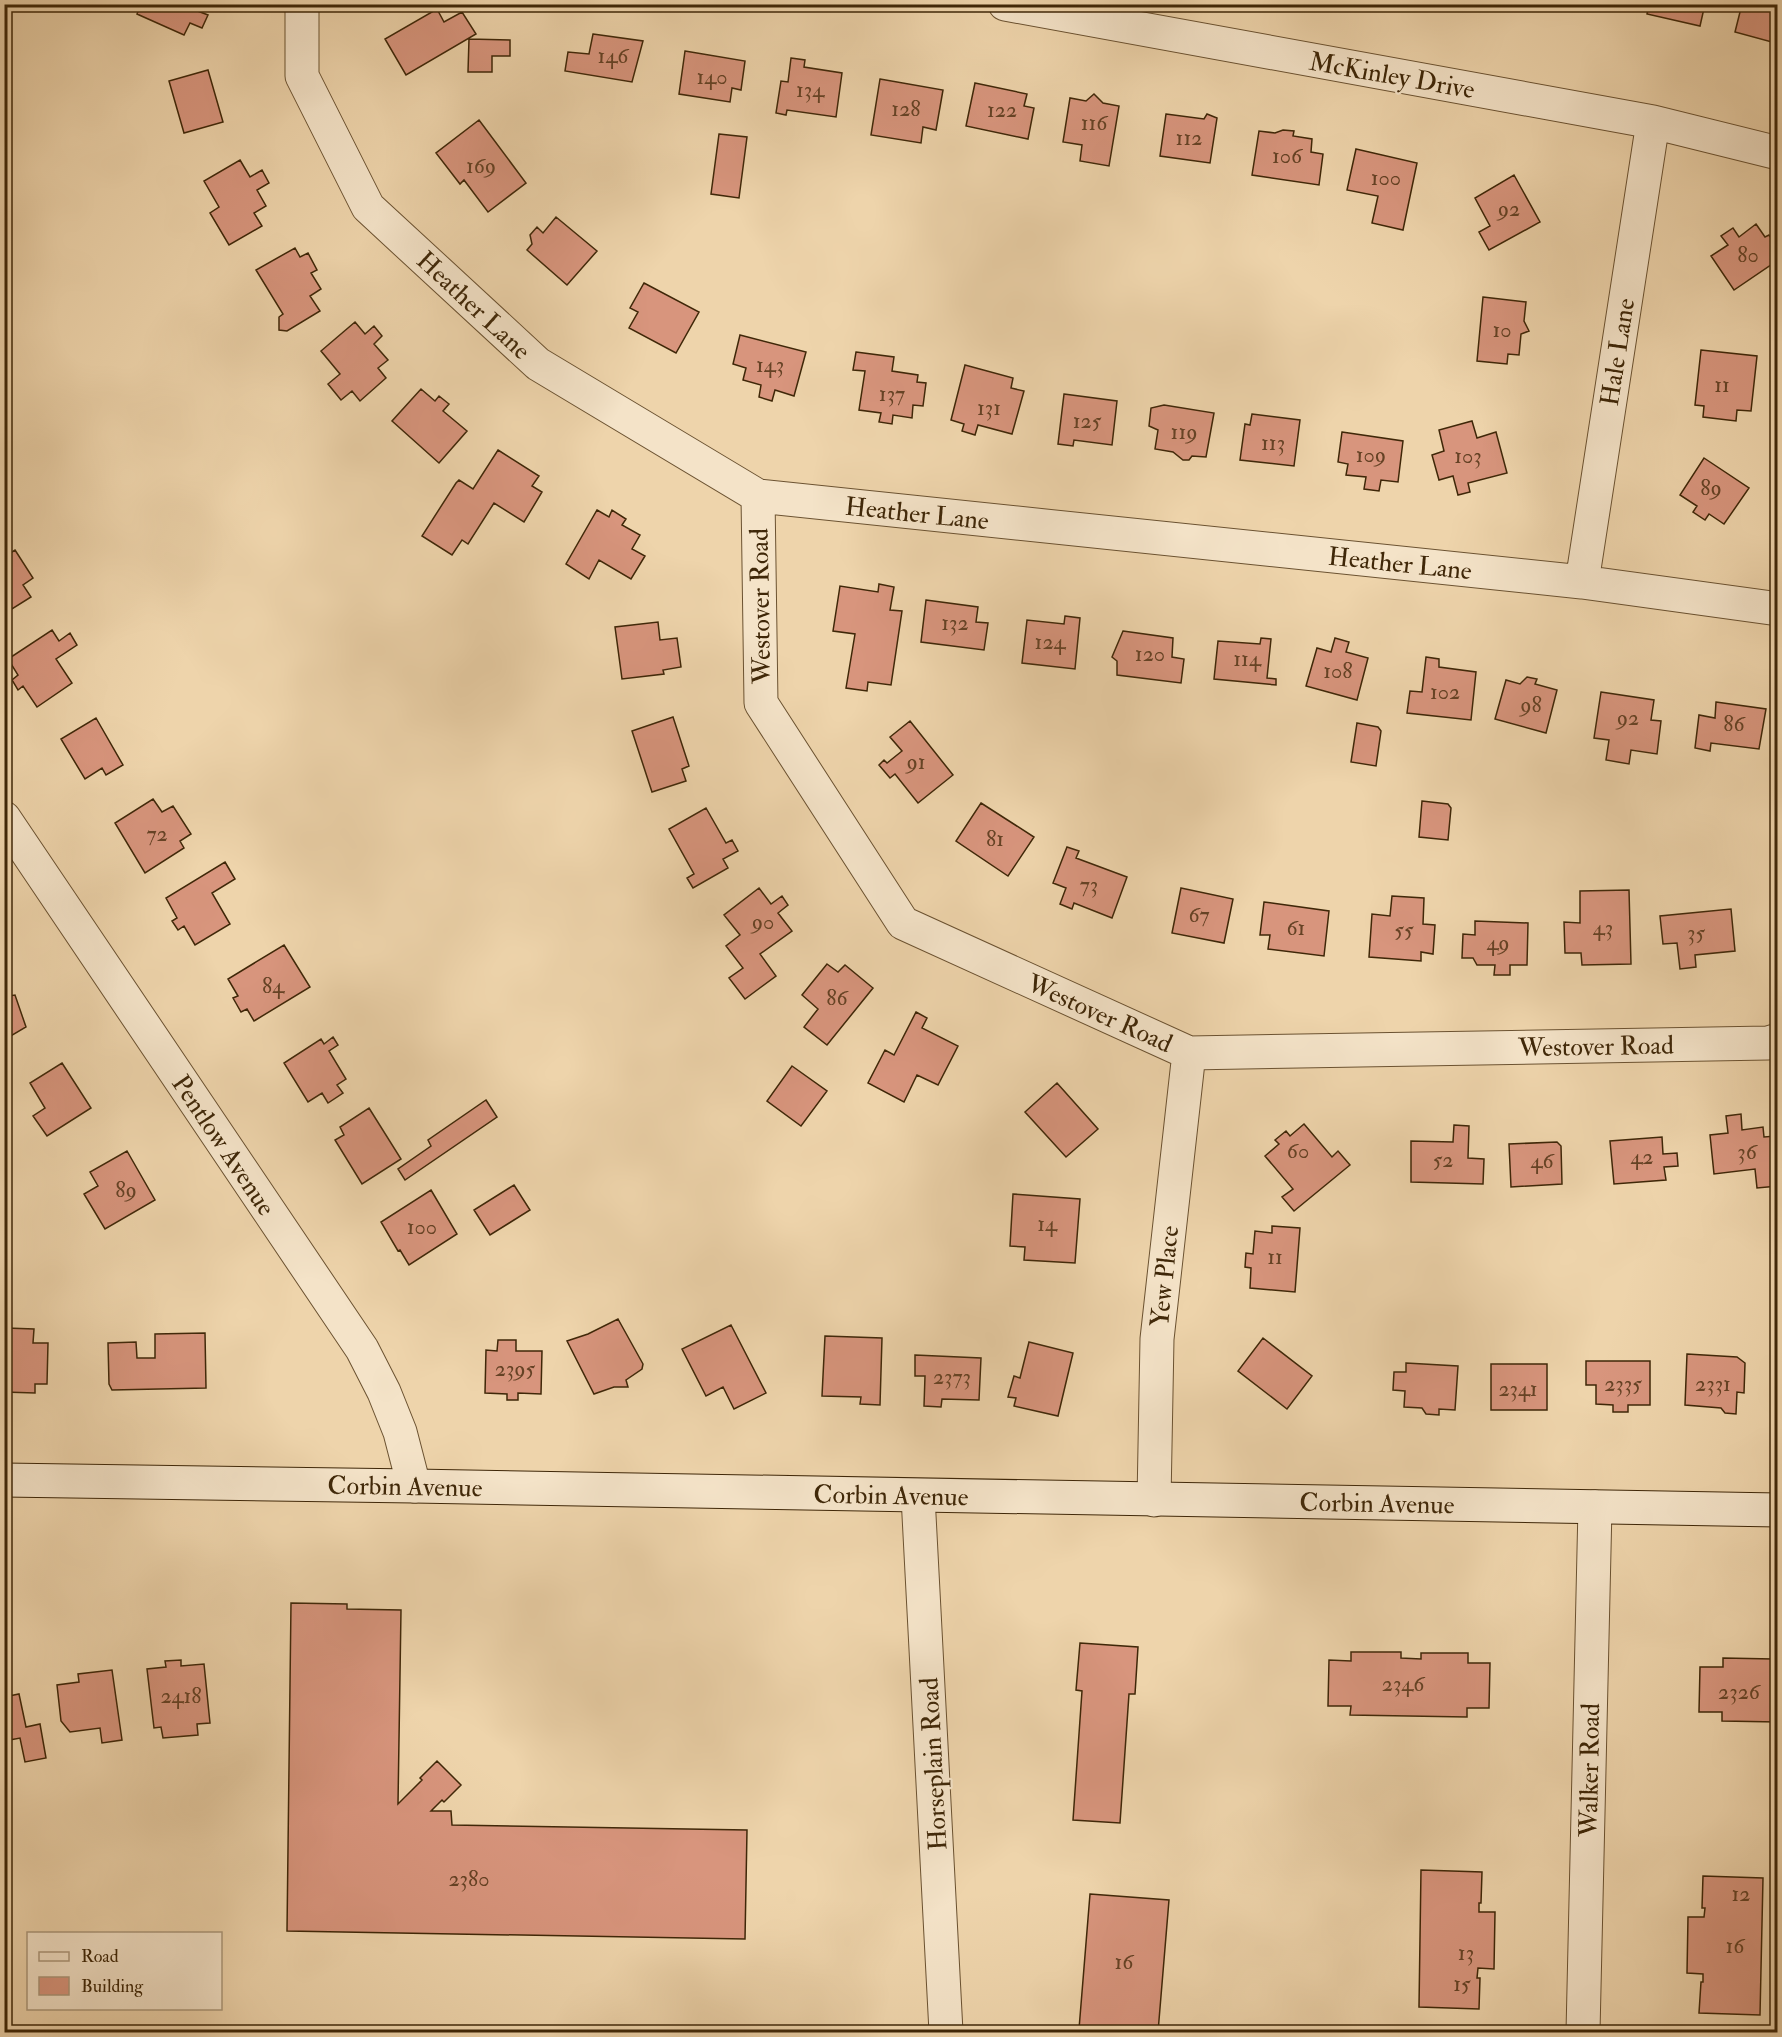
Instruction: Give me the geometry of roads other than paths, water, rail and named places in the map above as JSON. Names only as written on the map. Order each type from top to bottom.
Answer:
[{"type":"street","name":"Heather Lane","points":[[302,4],[302,76],[368,207],[538,364],[759,496],[1582,582],[1778,609]]},
{"type":"street","name":"McKinley Drive","points":[[1005,4],[1653,122],[1778,153]]},
{"type":"street","name":"Hale Lane","points":[[1582,582],[1653,122]]},
{"type":"street","name":"Westover Road","points":[[759,496],[761,703],[903,923],[1189,1053],[1768,1043],[1778,1040]]},
{"type":"street","name":"Pentlow Avenue","points":[[4,818],[362,1350],[384,1392],[400,1432],[414,1486]]},
{"type":"street","name":"Yew Place","points":[[1154,1500],[1157,1339],[1189,1053]]},
{"type":"street","name":"Corbin Avenue","points":[[4,1480],[1778,1510]]},
{"type":"street","name":"Horseplain Road","points":[[918,1496],[946,2032]]},
{"type":"street","name":"Walker Road","points":[[1583,2032],[1595,1507]]}]
